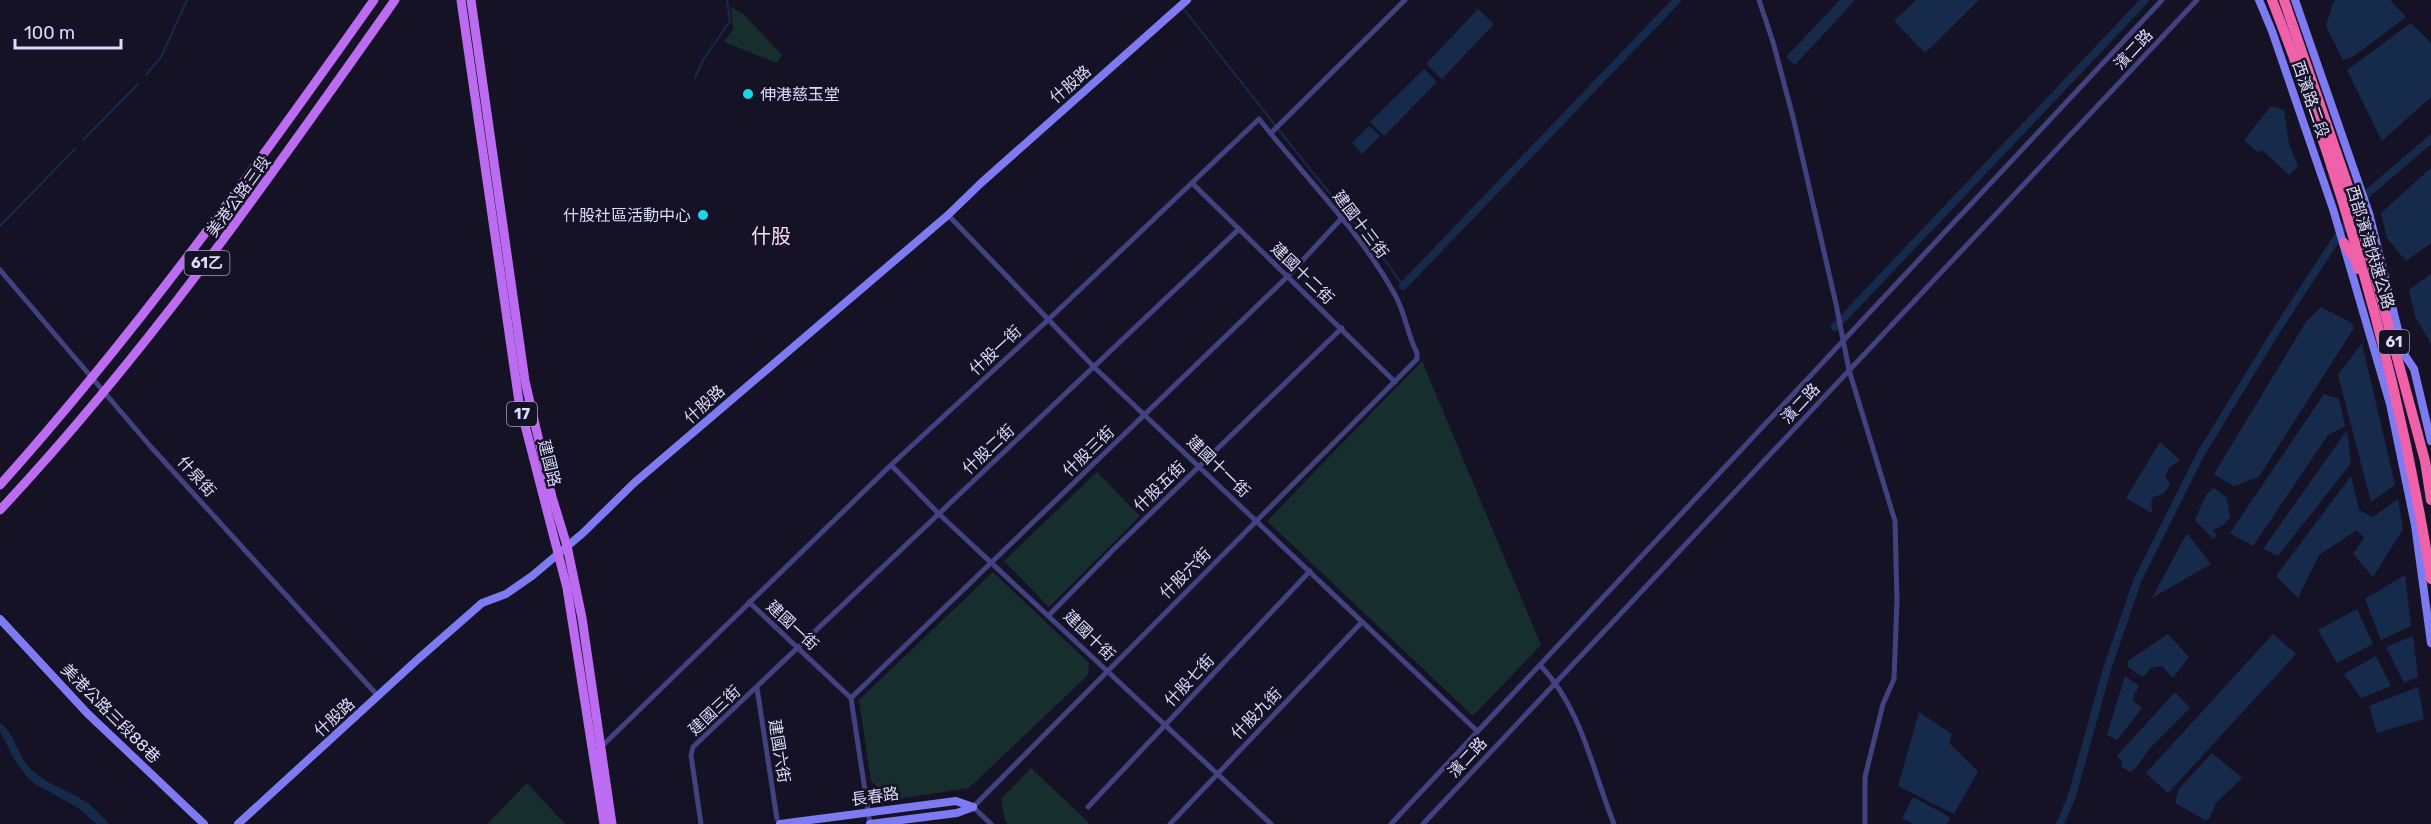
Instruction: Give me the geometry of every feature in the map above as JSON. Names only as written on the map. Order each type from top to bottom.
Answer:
[{"type":"highway","name":"西部濱海快速公路","points":[[2272,0],[2294,42],[2350,192],[2400,410],[2431,579]]},
{"type":"highway","name":"西部濱海快速公路","points":[[2284,0],[2294,42],[2342,201],[2358,229],[2425,461],[2431,500]]},
{"type":"highway","points":[[2344,243],[2356,261],[2390,390],[2400,410]]},
{"type":"highway","points":[[2404,354],[2425,438],[2425,461]]},
{"type":"main road","name":"美港公路三段","points":[[0,485],[138,322],[240,189],[374,0]]},
{"type":"main road","name":"美港公路三段","points":[[0,510],[105,391],[193,282],[252,203],[395,0]]},
{"type":"main road","name":"建國路","points":[[461,0],[525,381],[552,496],[567,546],[582,618],[612,824]]},
{"type":"main road","name":"建國路","points":[[471,0],[519,402],[567,588],[604,824]]},
{"type":"street","name":"什股路","points":[[238,824],[482,603],[506,594],[532,576],[600,518],[634,483],[948,215],[1187,0]]},
{"type":"street","points":[[1271,133],[1405,0]]},
{"type":"street","points":[[1759,0],[1793,117],[1839,315],[1849,370],[1894,521],[1897,561],[1894,679],[1883,704],[1865,777],[1865,824]]},
{"type":"street","name":"濱二路","points":[[1391,824],[2162,0]]},
{"type":"street","name":"濱二路","points":[[1423,824],[2197,0]]},
{"type":"street","name":"西濱路二段","points":[[2259,0],[2272,31],[2333,209],[2390,404],[2415,525],[2431,643]]},
{"type":"street","name":"西濱路二段","points":[[2295,0],[2369,213],[2404,354],[2414,369],[2431,441]]},
{"type":"street","name":"建國十三街","points":[[1259,118],[1371,258],[1395,295],[1417,353],[1417,359]]},
{"type":"street","name":"什股一街","points":[[749,602],[1259,118]]},
{"type":"street","name":"建國十二街","points":[[1192,183],[1395,382]]},
{"type":"street","name":"建國十一街","points":[[948,215],[1094,367],[1200,465],[1477,731]]},
{"type":"street","name":"什股三街","points":[[851,698],[937,617],[991,561],[1145,416],[1287,277],[1341,219]]},
{"type":"street","name":"什股二街","points":[[757,688],[1239,229]]},
{"type":"street","name":"什泉街","points":[[0,270],[152,447],[378,696]]},
{"type":"street","name":"什股五街","points":[[1049,615],[1342,328]]},
{"type":"street","name":"什股六街","points":[[973,807],[1417,359]]},
{"type":"street","name":"建國十街","points":[[891,465],[939,513],[1271,824]]},
{"type":"street","name":"什股七街","points":[[1088,807],[1310,571]]},
{"type":"street","name":"建國一街","points":[[601,747],[749,602],[851,698]]},
{"type":"street","name":"美港公路三段88巷","points":[[0,619],[87,713],[204,824]]},
{"type":"street","name":"什股九街","points":[[1170,824],[1362,622]]},
{"type":"street","points":[[1540,665],[1556,682],[1576,719],[1614,824]]},
{"type":"street","name":"建國六街","points":[[757,688],[778,821]]},
{"type":"street","name":"建國三街","points":[[701,824],[691,755],[693,747],[757,688]]},
{"type":"street","points":[[851,698],[870,824]]},
{"type":"street","name":"長春路","points":[[778,821],[956,801],[973,807]]},
{"type":"street","points":[[973,807],[991,824]]},
{"type":"street","name":"長春路","points":[[870,824],[957,813],[973,807]]},
{"type":"green space","points":[[731,7],[743,14],[782,55],[777,63],[724,42],[733,29]]},
{"type":"green space","points":[[1422,361],[1541,645],[1473,716],[1267,521]]},
{"type":"green space","points":[[1097,472],[1140,516],[1049,607],[1004,561]]},
{"type":"green space","points":[[993,572],[1089,663],[1088,675],[969,788],[891,800],[871,781],[859,700]]},
{"type":"green space","points":[[1031,768],[1090,824],[1008,824],[1005,821],[1001,799]]},
{"type":"green space","points":[[527,783],[565,824],[487,824]]},
{"type":"water","points":[[1840,0],[1855,0],[1795,65],[1786,57]]},
{"type":"water","points":[[1916,0],[1979,0],[1925,53],[1894,21]]},
{"type":"water","points":[[2336,0],[2390,0],[2406,17],[2354,56],[2343,60],[2326,26]]},
{"type":"water","points":[[1478,9],[1494,24],[1442,79],[1426,64]]},
{"type":"water","points":[[2411,23],[2431,43],[2431,97],[2382,141],[2347,70]]},
{"type":"water","points":[[1424,69],[1437,82],[1384,136],[1370,122]]},
{"type":"water","points":[[2271,106],[2284,110],[2289,144],[2298,166],[2289,175],[2262,150],[2257,152],[2244,140]]},
{"type":"water","points":[[1369,126],[1380,136],[1362,154],[1352,143]]},
{"type":"water","points":[[2431,168],[2431,243],[2406,261],[2387,238],[2381,213]]},
{"type":"water","points":[[2431,274],[2431,344],[2415,316],[2409,290]]},
{"type":"water","points":[[2321,307],[2352,323],[2354,328],[2258,478],[2233,486],[2214,474],[2306,322]]},
{"type":"water","points":[[2362,343],[2395,485],[2371,502],[2338,375]]},
{"type":"water","points":[[2324,394],[2339,399],[2345,426],[2328,435],[2253,546],[2230,533]]},
{"type":"water","points":[[2347,430],[2351,463],[2278,556],[2263,549]]},
{"type":"water","points":[[2160,442],[2180,460],[2169,468],[2165,476],[2170,485],[2163,494],[2153,497],[2151,503],[2153,514],[2126,498]]},
{"type":"water","points":[[2351,476],[2359,510],[2373,517],[2398,499],[2403,529],[2373,577],[2353,554],[2364,538],[2357,530],[2319,555],[2298,598],[2276,576]]},
{"type":"water","points":[[2214,488],[2227,498],[2230,517],[2225,524],[2213,530],[2217,536],[2213,539],[2195,520],[2206,495]]},
{"type":"water","points":[[2187,533],[2211,564],[2152,598]]},
{"type":"water","points":[[2405,575],[2411,626],[2381,640],[2365,599]]},
{"type":"water","points":[[2357,609],[2373,644],[2337,663],[2318,630]]},
{"type":"water","points":[[2168,634],[2189,657],[2173,678],[2162,666],[2151,668],[2143,677],[2128,667],[2128,661]]},
{"type":"water","points":[[2273,634],[2296,654],[2168,793],[2146,773]]},
{"type":"water","points":[[2413,636],[2418,677],[2404,683],[2386,647]]},
{"type":"water","points":[[2376,656],[2391,686],[2361,698],[2344,674]]},
{"type":"water","points":[[2125,676],[2139,686],[2133,701],[2142,708],[2117,740],[2107,735]]},
{"type":"water","points":[[2418,687],[2424,719],[2377,733],[2369,706]]},
{"type":"water","points":[[2175,692],[2190,708],[2149,749],[2136,768],[2130,772],[2121,766],[2122,761],[2117,756]]},
{"type":"water","points":[[1919,712],[1952,734],[1949,743],[1978,771],[1954,814],[1898,786]]},
{"type":"water","points":[[0,723],[9,732],[24,761],[35,773],[89,804],[109,824],[97,824],[77,807],[28,778],[14,759],[0,731]]},
{"type":"water","points":[[2212,753],[2242,778],[2216,803],[2209,819],[2205,820],[2175,803],[2179,789]]},
{"type":"water","points":[[1913,797],[1950,817],[1947,824],[1913,824],[1902,818]]},
{"type":"waterway","points":[[146,75],[161,57],[187,0]]},
{"type":"waterway","points":[[695,78],[703,60],[730,21],[727,0]]},
{"type":"waterway","points":[[1403,286],[1677,0]]},
{"type":"waterway","points":[[1835,327],[2145,0]]},
{"type":"waterway","points":[[1182,7],[1388,264],[1403,286]]},
{"type":"waterway","points":[[83,140],[138,84]]},
{"type":"waterway","points":[[2362,201],[2369,192],[2431,139]]},
{"type":"waterway","points":[[0,226],[75,149]]},
{"type":"waterway","points":[[2060,824],[2072,796],[2107,669],[2138,579],[2200,455],[2278,328],[2350,218]]},
{"type":"place","name":"伸港慈玉堂","points":[[748,94]]},
{"type":"place","name":"什股社區活動中心","points":[[703,215]]},
{"type":"district","name":"什股","points":[[771,236]]}]
